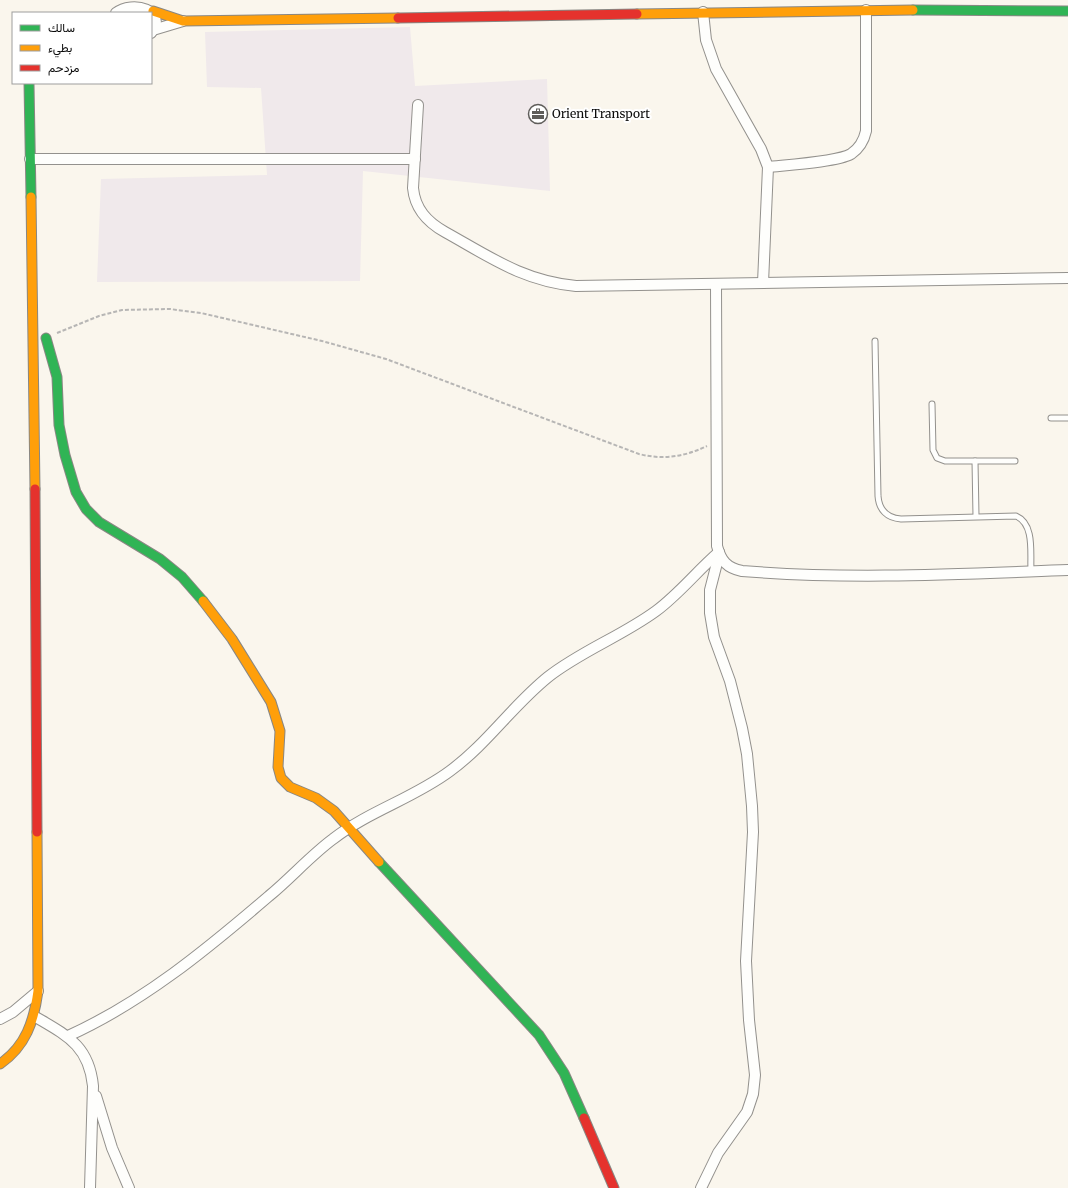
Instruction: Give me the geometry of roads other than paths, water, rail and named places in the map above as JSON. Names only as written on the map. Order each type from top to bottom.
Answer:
[{"type":"street","points":[[117,12],[123,2],[139,1],[182,21]]},
{"type":"street","points":[[150,5],[156,20],[152,33]]},
{"type":"street","points":[[152,33],[182,21],[866,10],[1068,11]]},
{"type":"street","points":[[768,167],[845,156],[856,149],[863,141],[866,131],[866,10]]},
{"type":"street","points":[[704,12],[706,40],[716,69],[761,149],[768,167],[763,283]]},
{"type":"street","points":[[0,1064],[11,1057],[24,1042],[34,1016],[38,991],[34,351],[29,84]]},
{"type":"street","points":[[418,105],[413,188],[414,199],[418,207],[429,220],[445,232],[527,276],[543,281],[576,286],[1068,278]]},
{"type":"street","points":[[30,159],[415,159]]},
{"type":"street","points":[[716,284],[717,546],[719,554],[725,563],[733,569],[802,576],[862,577],[1068,570]]},
{"type":"street","points":[[46,338],[57,378],[59,425],[62,441],[72,482],[80,501],[99,522],[149,551],[172,568],[204,602],[232,639],[271,702],[280,731],[278,767],[281,778],[290,787],[325,804],[538,1035],[552,1053],[571,1086],[598,1155],[614,1188]]},
{"type":"street","points":[[68,1036],[122,1009],[172,975],[270,896],[332,840],[348,828],[427,787],[451,771],[473,752],[519,703],[548,677],[581,654],[656,611],[719,554]]},
{"type":"street","points":[[701,1188],[718,1154],[747,1112],[753,1094],[755,1080],[749,1020],[746,961],[753,832],[752,806],[742,728],[730,681],[714,637],[710,613],[710,590],[719,554]]},
{"type":"street","points":[[0,1019],[13,1012],[38,991]]},
{"type":"street","points":[[34,1016],[68,1036],[77,1044],[86,1056],[91,1070],[93,1086],[90,1188]]},
{"type":"street","points":[[93,1086],[112,1148],[129,1188]]},
{"type":"lane","points":[[875,341],[878,496],[880,506],[886,514],[896,519],[1011,515],[1024,521],[1028,530],[1031,571]]},
{"type":"lane","points":[[932,404],[934,454],[940,460],[1015,462]]},
{"type":"lane","points":[[1051,418],[1068,418]]},
{"type":"lane","points":[[975,461],[976,516]]},
{"type":"place","name":"Orient Transport","points":[[538,114]]}]
